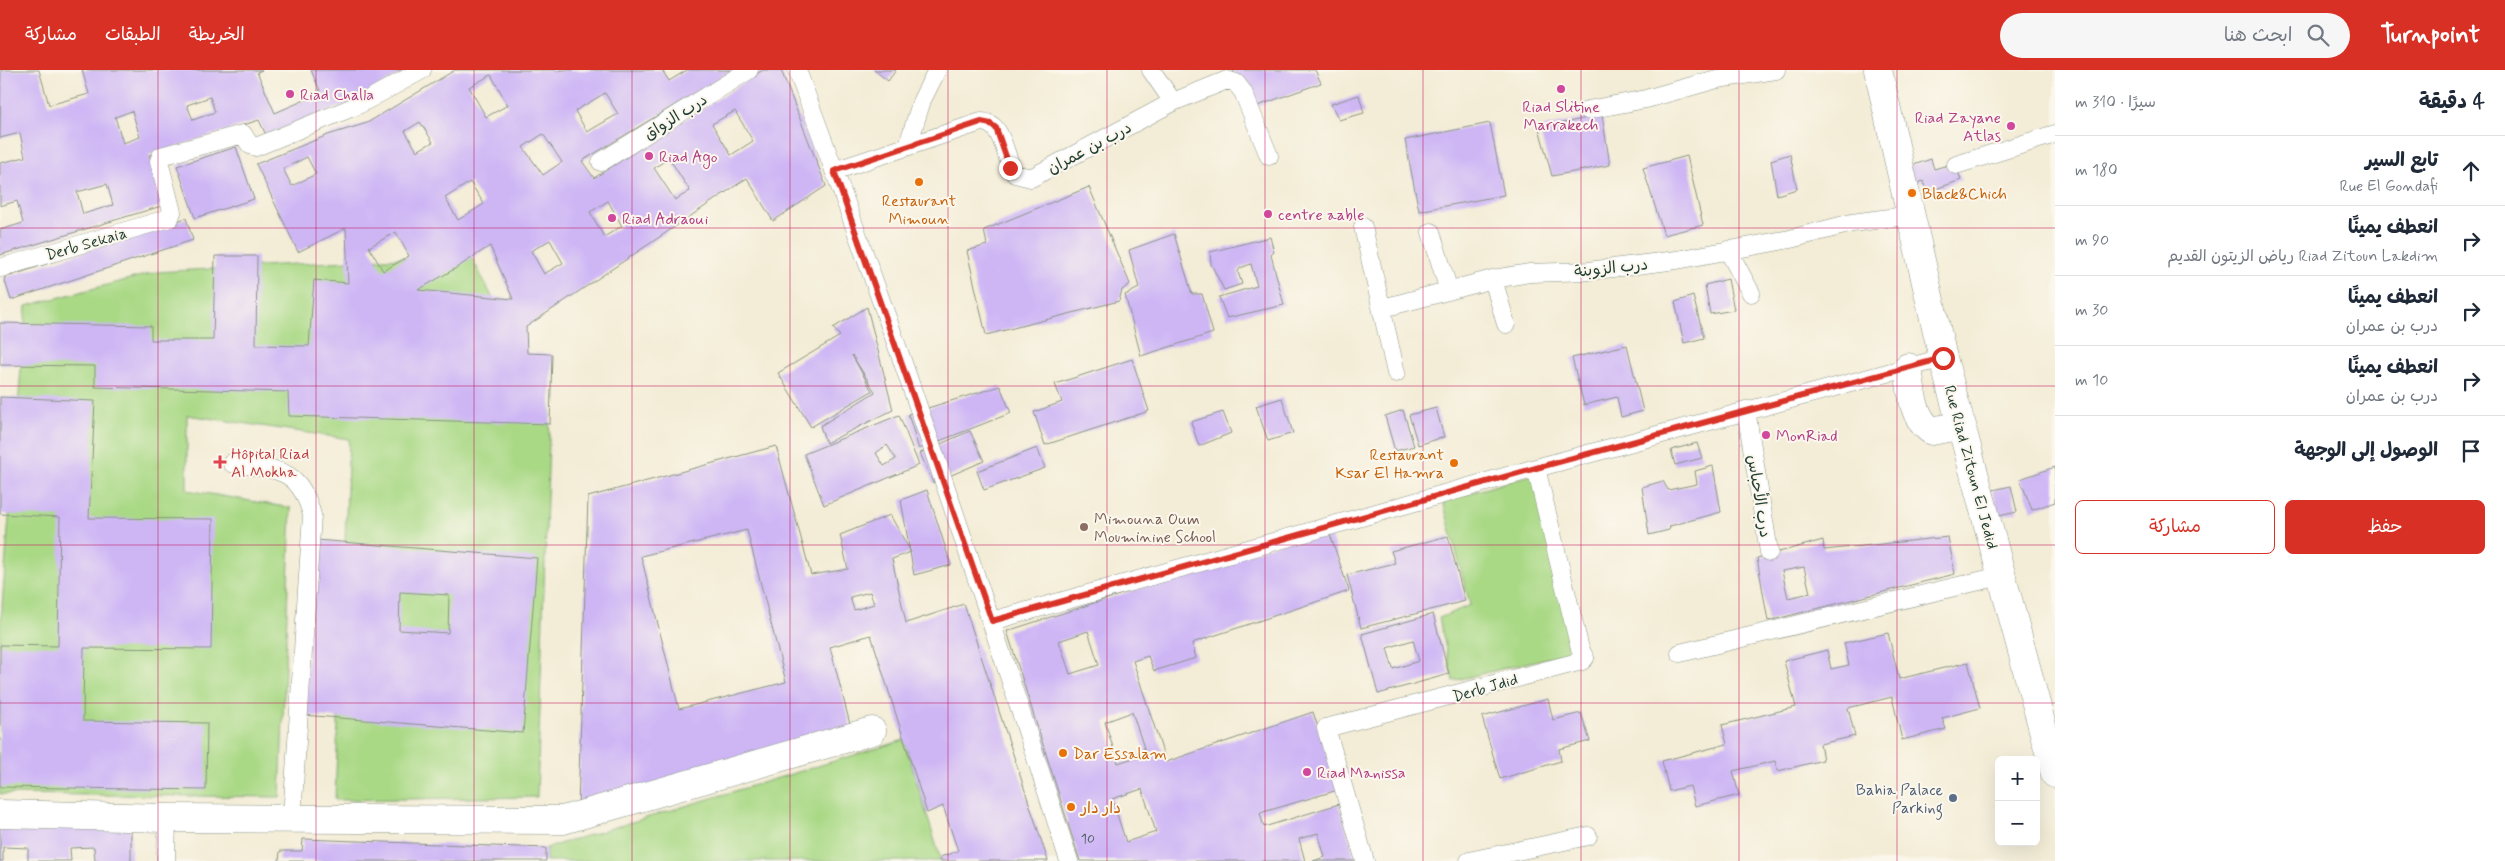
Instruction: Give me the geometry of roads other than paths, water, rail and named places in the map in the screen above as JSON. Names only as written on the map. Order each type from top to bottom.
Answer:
[{"type":"street","name":"Rue Riad Zitoun El Jedid","points":[[1878,70],[1907,182],[1912,215],[1943,358],[2000,576],[2055,774]]},
{"type":"street","points":[[1908,367],[1913,400],[1925,427],[1932,432],[1962,425]]},
{"type":"street","points":[[0,814],[166,818],[292,817],[563,820],[872,731]]},
{"type":"lane","name":"Derb Sekaia","points":[[0,268],[172,216],[158,161],[161,156],[243,134],[250,145],[256,147],[358,106],[422,70]]},
{"type":"lane","name":"درب الزواق","points":[[601,162],[749,70]]},
{"type":"lane","points":[[797,70],[992,621],[1070,861]]},
{"type":"lane","points":[[908,145],[922,100],[938,70]]},
{"type":"lane","points":[[1151,70],[1173,102]]},
{"type":"lane","points":[[1588,110],[1646,99],[1716,79],[1776,70]]},
{"type":"lane","name":"درب بن عمران","points":[[834,171],[908,145],[981,122],[988,122],[996,128],[1015,174],[1031,178],[1173,102],[1222,81],[1236,83],[1242,92],[1269,156]]},
{"type":"lane","points":[[1956,165],[2055,134]]},
{"type":"lane","name":"درب الزوبنة","points":[[1383,308],[1493,279],[1530,273],[1588,271],[1677,260],[1790,239],[1852,224],[1912,215]]},
{"type":"lane","points":[[1363,227],[1383,308],[1396,372]]},
{"type":"lane","points":[[1431,232],[1449,290]]},
{"type":"lane","points":[[1728,250],[1751,293]]},
{"type":"lane","points":[[1493,279],[1506,324]]},
{"type":"lane","points":[[992,621],[1536,468],[1943,358]]},
{"type":"lane","name":"درب الأحباس","points":[[1746,410],[1769,552]]},
{"type":"lane","points":[[232,463],[283,471],[306,494],[312,515],[292,817]]},
{"type":"lane","name":"Derb Jdid","points":[[1365,861],[1326,728],[1582,661],[1585,658],[1580,650],[1536,468]]},
{"type":"lane","points":[[1680,653],[2000,576]]},
{"type":"lane","points":[[166,818],[166,861]]},
{"type":"lane","points":[[1468,861],[1588,836]]},
{"type":"place","name":"Riad Slitine Marrakech","points":[[1561,89]]},
{"type":"place","name":"Riad Challa","points":[[290,94]]},
{"type":"place","name":"Riad Zayane Atlas","points":[[2011,126]]},
{"type":"place","name":"Riad Ago","points":[[649,156]]},
{"type":"place","name":"Restaurant Mimoun","points":[[919,182]]},
{"type":"place","name":"Black&Chich","points":[[1912,193]]},
{"type":"place","name":"centre aable","points":[[1268,214]]},
{"type":"place","name":"Riad Adraoui","points":[[612,218]]},
{"type":"place","name":"MonRiad","points":[[1766,435]]},
{"type":"place","name":"Hôpital Riad Al Mokha","points":[[220,462]]},
{"type":"place","name":"Restaurant Ksar El Hamra","points":[[1454,463]]},
{"type":"place","name":"Mimouna Oum Mouminine School","points":[[1084,527]]},
{"type":"place","name":"Dar Essalam","points":[[1063,753]]},
{"type":"place","name":"Riad Manissa","points":[[1307,772]]},
{"type":"place","name":"Bahia Palace Parking","points":[[1953,798]]},
{"type":"place","name":"دار دار","points":[[1071,807]]}]
